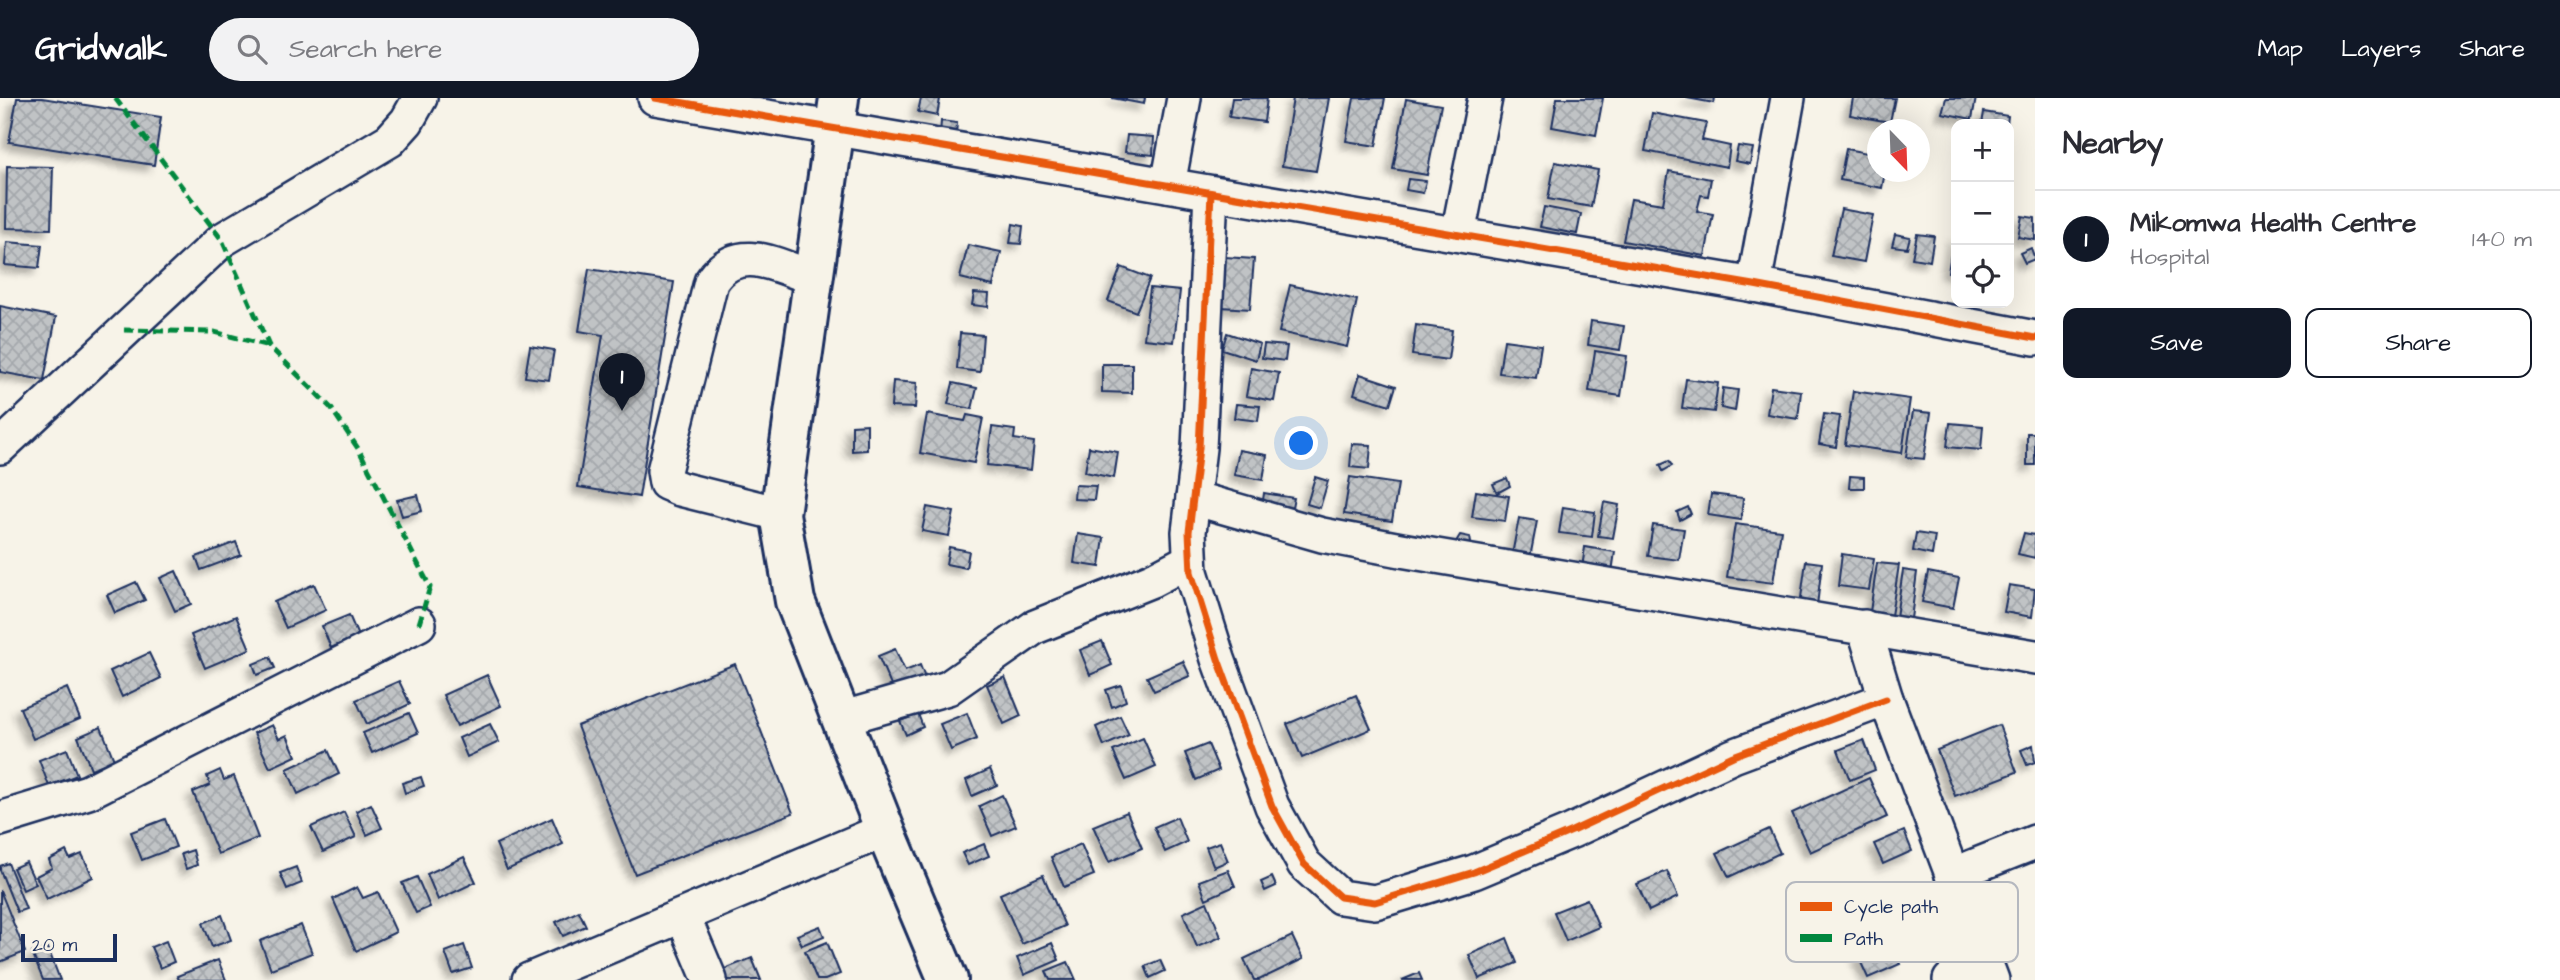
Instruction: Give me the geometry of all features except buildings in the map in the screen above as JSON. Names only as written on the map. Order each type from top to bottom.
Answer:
[{"type":"main road","points":[[837,114],[780,514],[794,601],[948,980]]},
{"type":"street","points":[[0,447],[222,240],[390,140],[407,121],[420,98]]},
{"type":"street","points":[[655,98],[837,114],[1168,185],[1754,285],[2035,338]]},
{"type":"street","points":[[1168,185],[1184,98]]},
{"type":"street","points":[[1458,234],[1485,98]]},
{"type":"street","points":[[1754,285],[1788,98]]},
{"type":"street","points":[[1211,193],[1199,448],[1189,533],[1191,572],[1218,659],[1272,806],[1304,864],[1340,897],[1375,902],[1474,872],[1572,831],[1733,756],[1886,699]]},
{"type":"street","points":[[780,514],[680,489],[666,483],[664,471],[711,282],[718,272],[736,260],[751,258],[813,278]]},
{"type":"street","points":[[1193,498],[1322,535],[1401,551],[2035,657]]},
{"type":"street","points":[[840,719],[948,688],[1035,627],[1152,580],[1190,560]]},
{"type":"street","points":[[0,818],[88,792],[419,624]]},
{"type":"street","points":[[1864,627],[1886,699],[1955,882]]},
{"type":"street","points":[[529,980],[885,830]]},
{"type":"street","points":[[1952,875],[2035,842]]},
{"type":"street","points":[[683,916],[710,980]]},
{"type":"street","points":[[1950,980],[1989,972]]},
{"type":"marked path","points":[[115,98],[222,240],[269,346],[331,408],[359,450],[430,587],[419,624]]},
{"type":"marked path","points":[[124,330],[214,332],[269,346]]},
{"type":"cycle path","points":[[655,98],[1754,285],[2035,338]]},
{"type":"cycle path","points":[[1211,193],[1199,448],[1189,532],[1191,572],[1218,659],[1272,806],[1304,864],[1340,897],[1375,902],[1474,872],[1572,831],[1733,756],[1886,699]]},
{"type":"place","name":"Mikomwa Health Centre","points":[[622,411]]}]
